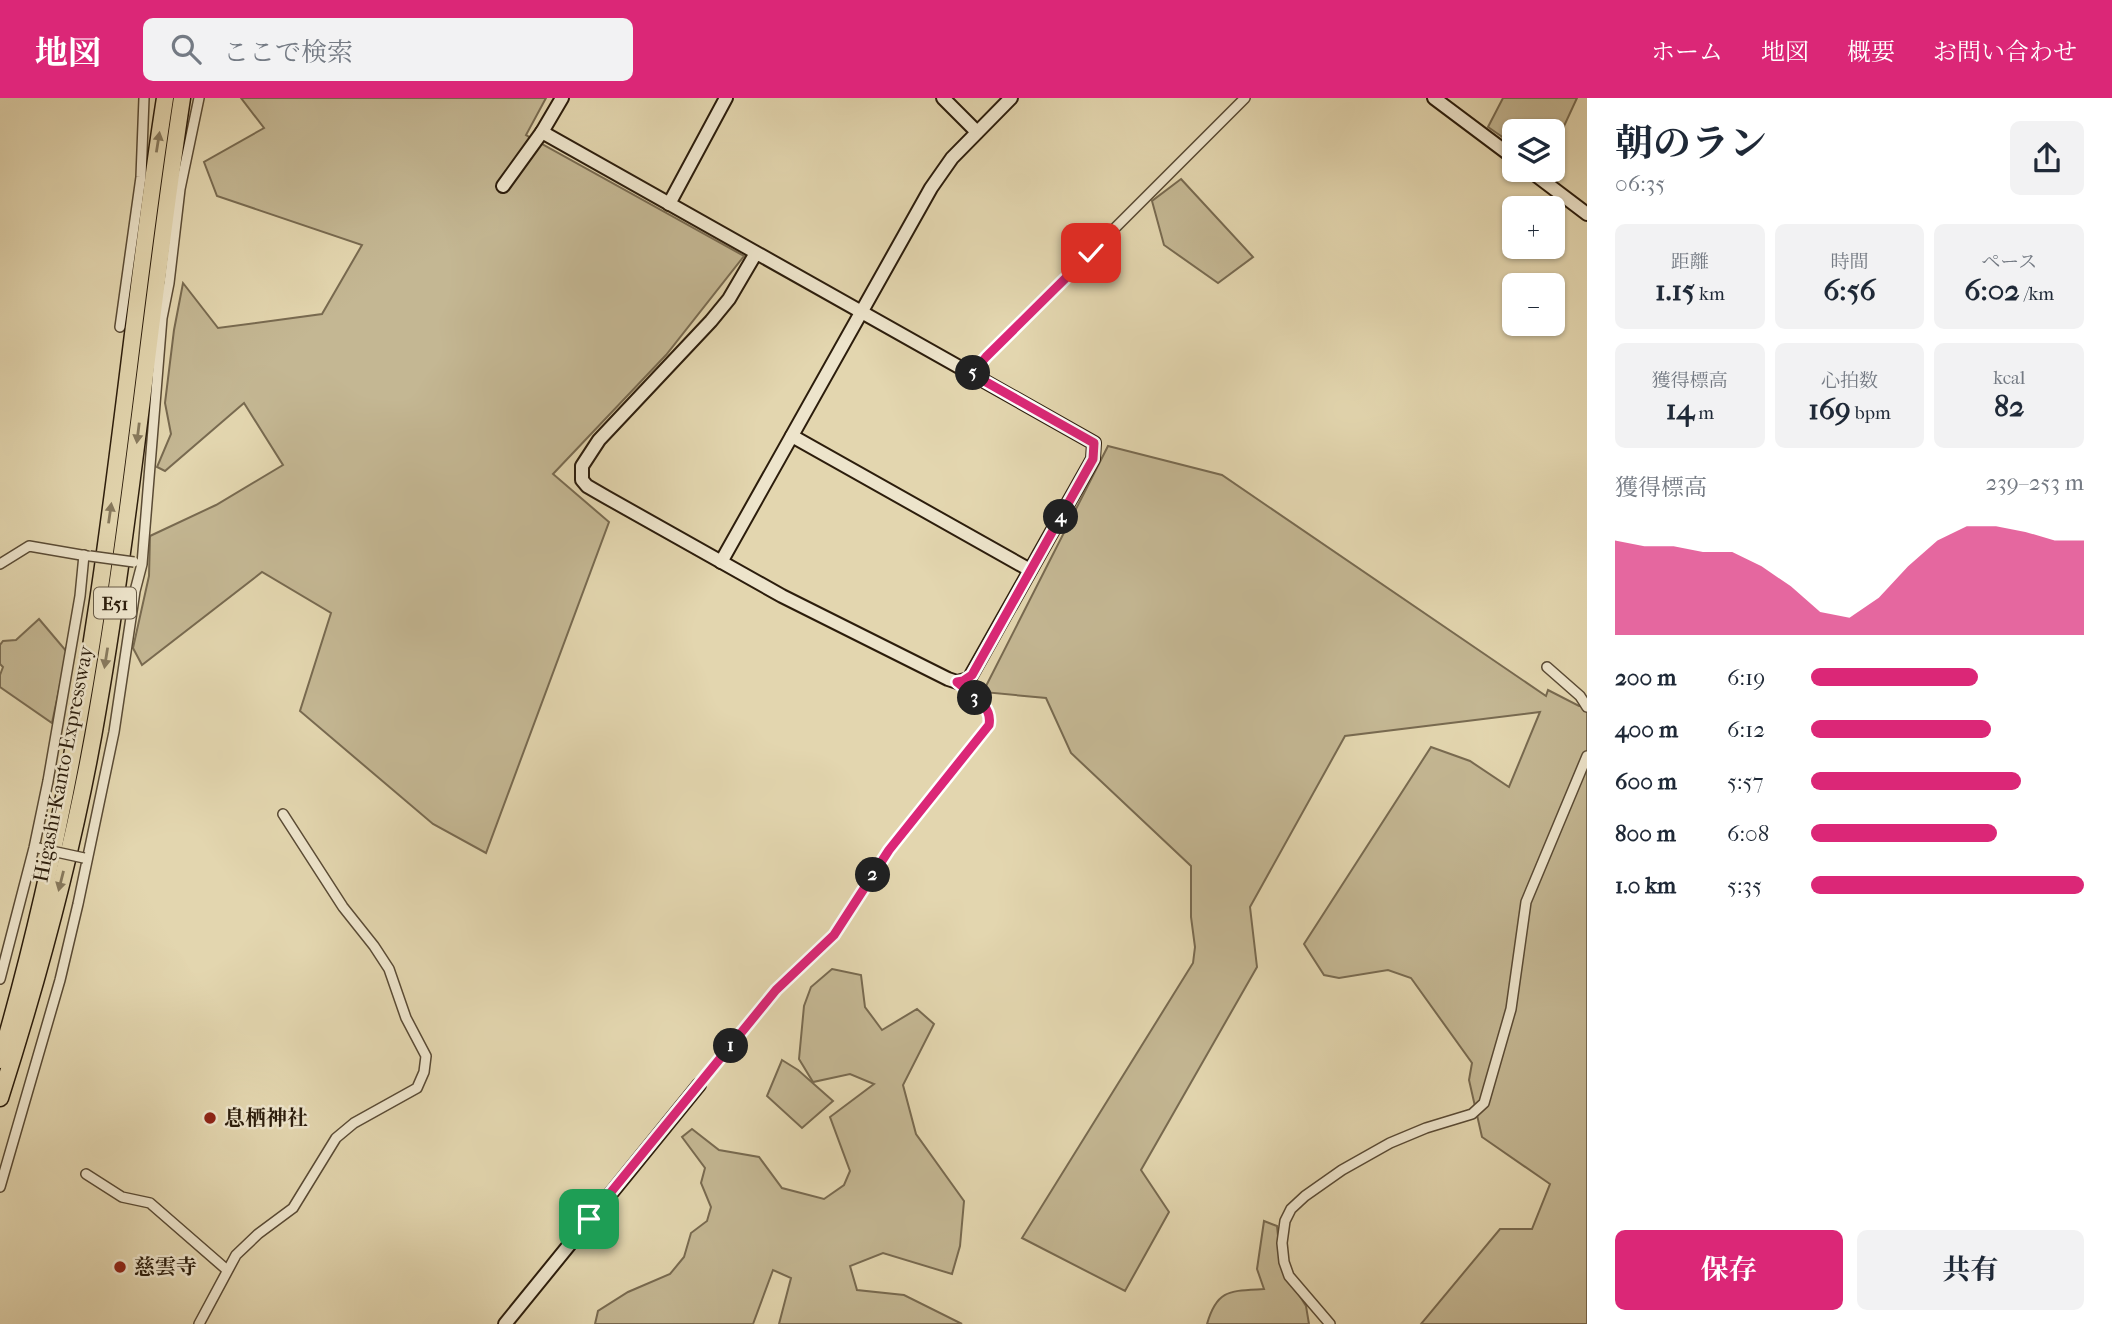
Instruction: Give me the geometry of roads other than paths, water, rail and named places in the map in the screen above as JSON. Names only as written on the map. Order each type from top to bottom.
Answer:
[{"type":"highway","name":"Higashi-Kanto Expressway","points":[[0,1060],[49,868],[79,719],[113,496],[164,98]]},
{"type":"highway","name":"Higashi-Kanto Expressway","points":[[0,1098],[64,871],[98,708],[192,99]]},
{"type":"street","points":[[120,327],[141,177],[144,98]]},
{"type":"street","points":[[503,186],[542,132],[562,98]]},
{"type":"street","points":[[669,204],[726,98]]},
{"type":"street","points":[[943,98],[977,132]]},
{"type":"street","points":[[721,562],[930,188],[952,158],[1011,98]]},
{"type":"street","points":[[972,374],[1245,98]]},
{"type":"street","points":[[1434,98],[1502,149]]},
{"type":"street","points":[[0,1187],[60,980],[114,732],[135,591],[162,318],[169,283],[192,99]]},
{"type":"street","points":[[542,132],[1094,443],[1093,459],[972,675],[957,682]]},
{"type":"street","points":[[1544,182],[1587,215]]},
{"type":"street","points":[[505,1324],[776,990],[834,935],[889,850],[989,725],[990,716],[985,705],[957,682],[782,596],[587,486],[582,480],[580,473],[599,440],[711,321],[736,288],[756,253]]},
{"type":"street","points":[[792,436],[1030,570]]},
{"type":"street","points":[[0,564],[29,546],[138,563]]},
{"type":"street","points":[[0,979],[36,848],[87,556]]},
{"type":"street","points":[[1547,667],[1580,696],[1587,706]]},
{"type":"street","points":[[1330,1324],[1289,1276],[1282,1243],[1285,1221],[1305,1196],[1342,1170],[1390,1143],[1426,1128],[1472,1114],[1484,1103],[1511,1009],[1526,902],[1587,756]]},
{"type":"street","points":[[199,1324],[236,1255],[247,1243],[285,1217],[300,1201],[337,1138],[354,1123],[417,1088],[426,1064],[426,1056],[406,1018],[389,969],[343,907],[283,814]]},
{"type":"street","points":[[36,848],[86,859]]},
{"type":"street","points":[[86,1174],[122,1197],[150,1203],[227,1270]]},
{"type":"place","name":"息栖神社","points":[[210,1118]]},
{"type":"place","name":"慈雲寺","points":[[120,1267]]}]
